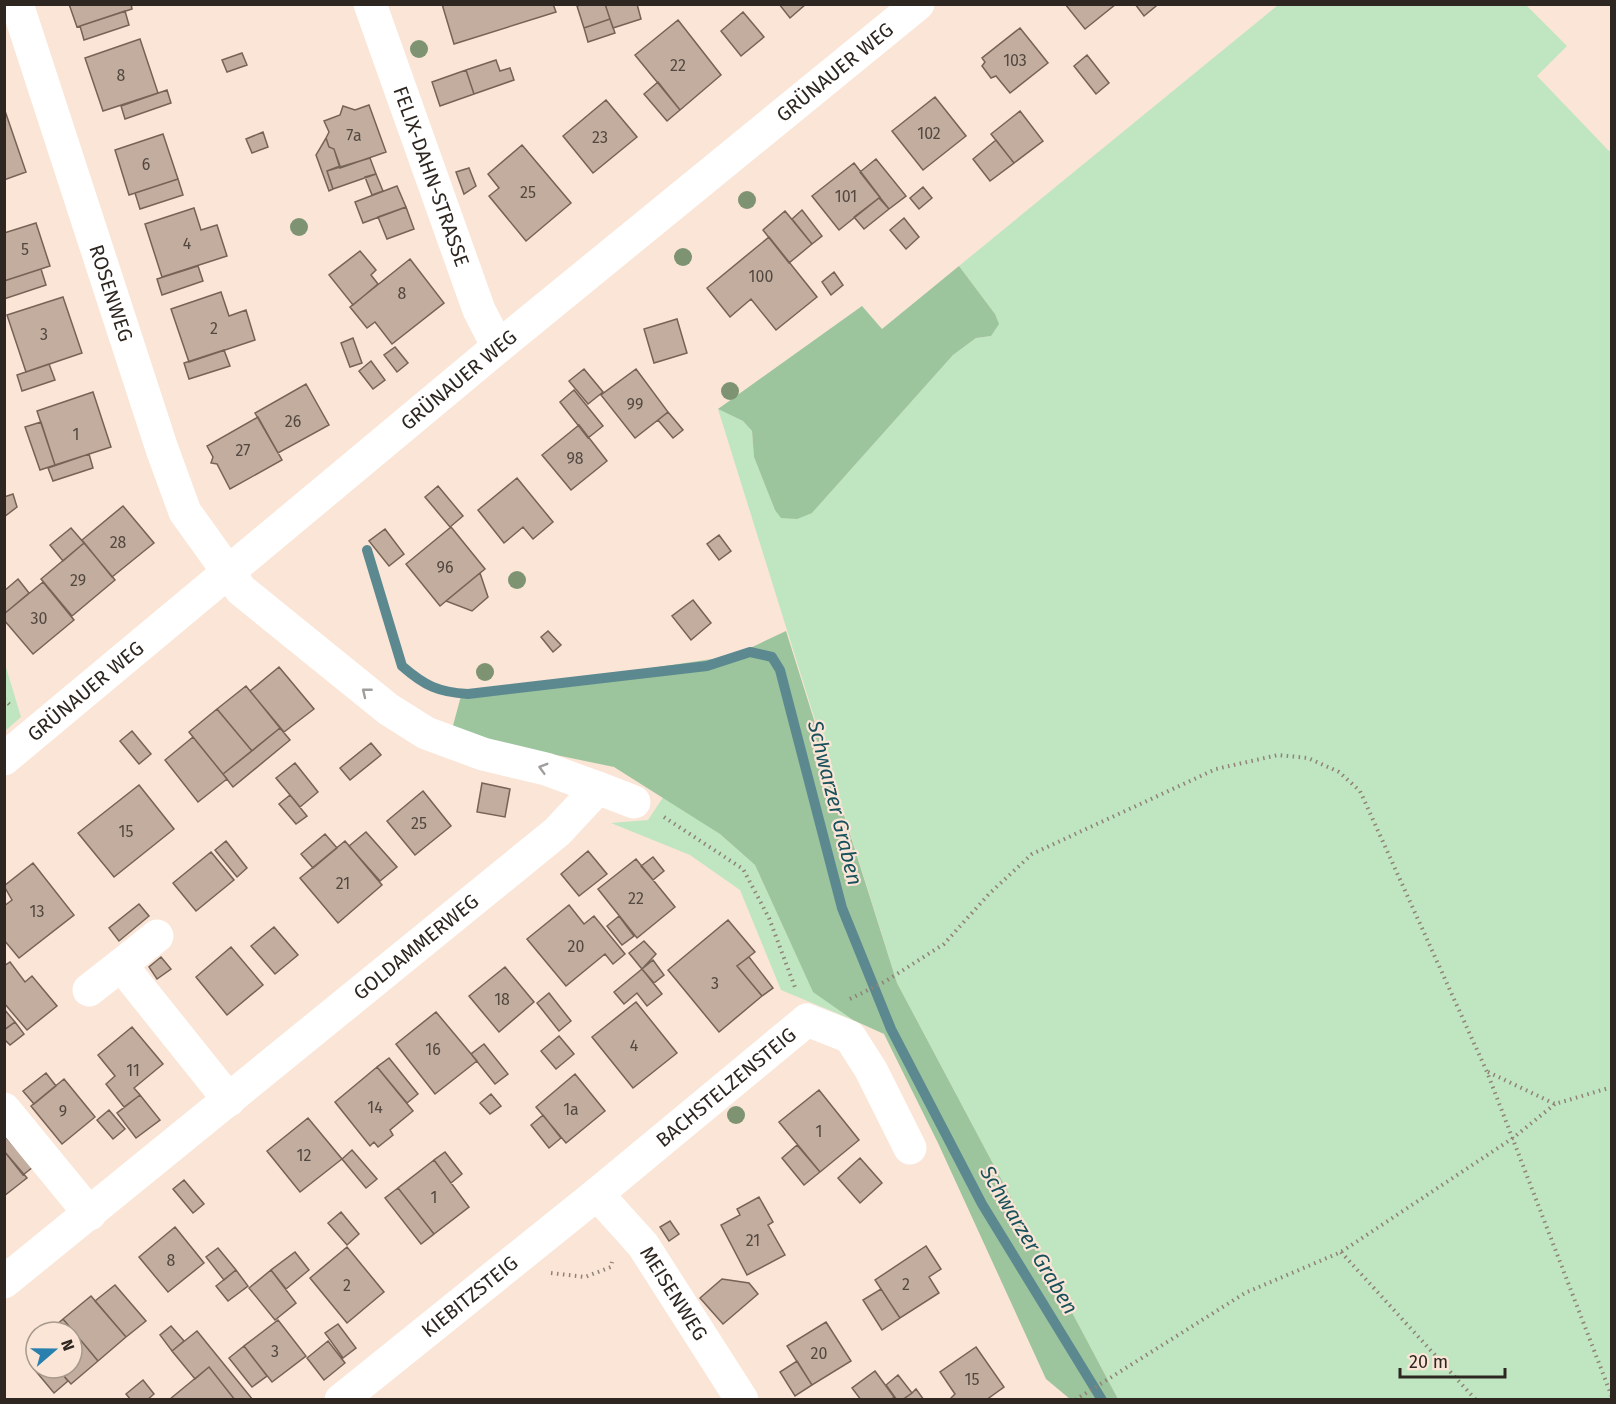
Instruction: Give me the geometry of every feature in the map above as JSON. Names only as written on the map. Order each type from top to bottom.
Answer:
[{"type":"street","name":"ROSENWEG","points":[[17,4],[162,449],[185,512],[227,574]]},
{"type":"street","name":"FELIX-DAHN-STRASSE","points":[[369,4],[479,310],[498,347]]},
{"type":"street","name":"GRÜNAUER WEG","points":[[4,759],[498,347],[918,4]]},
{"type":"street","points":[[227,574],[241,590],[388,709],[426,733],[483,754],[546,769],[634,802]]},
{"type":"street","name":"GOLDAMMERWEG","points":[[4,1282],[557,832],[598,788]]},
{"type":"street","points":[[89,990],[157,936]]},
{"type":"street","points":[[121,965],[230,1100]]},
{"type":"street","name":"BACHSTELZENSTEIG","points":[[597,1194],[807,1020],[850,1037],[871,1070],[910,1148]]},
{"type":"street","points":[[4,1109],[90,1214]]},
{"type":"street","name":"MEISENWEG","points":[[597,1194],[643,1245],[742,1400]]},
{"type":"street","name":"KIEBITZSTEIG","points":[[341,1400],[514,1257],[597,1194]]},
{"type":"path","points":[[864,992],[886,981],[944,944],[989,894],[1032,854],[1216,769],[1278,755],[1308,758],[1340,772],[1360,791],[1487,1071],[1611,1397]]},
{"type":"path","points":[[634,802],[676,822],[743,869],[769,918],[807,1020]]},
{"type":"path","points":[[1487,1071],[1555,1104]]},
{"type":"path","points":[[1075,1400],[1245,1293],[1341,1252],[1513,1138],[1555,1104],[1611,1087]]},
{"type":"path","points":[[514,1257],[557,1276],[585,1277],[611,1267],[624,1224]]},
{"type":"path","points":[[1341,1252],[1476,1400]]},
{"type":"green space","points":[[1278,5],[1526,5],[1567,46],[1537,76],[1609,151],[1612,149],[1611,1399],[1118,1399],[897,983],[718,409],[743,421],[752,431],[754,457],[775,509],[812,513],[953,355],[976,338],[991,336],[995,314],[959,266]]},
{"type":"green space","points":[[959,266],[995,314],[999,324],[991,336],[976,338],[953,355],[812,513],[797,519],[781,518],[775,510],[754,457],[752,431],[743,421],[718,409],[862,306],[882,329]]},
{"type":"green space","points":[[786,631],[897,983],[1118,1399],[1070,1399],[1046,1379],[938,1143],[884,1034],[853,1020],[813,992],[755,865],[720,834],[614,767],[451,733],[461,696],[733,656]]},
{"type":"green space","points":[[5,664],[21,717],[4,731]]},
{"type":"green space","points":[[664,796],[720,834],[755,865],[813,991],[853,1020],[781,990],[740,890],[690,855],[611,823],[648,820]]},
{"type":"building","points":[[69,4],[131,4],[132,9],[77,27]]},
{"type":"building","points":[[442,4],[553,4],[556,12],[454,44]]},
{"type":"building","points":[[605,4],[610,19],[584,28],[577,6]]},
{"type":"building","points":[[605,4],[637,4],[641,19],[613,28]]},
{"type":"building","points":[[779,4],[806,4],[790,18]]},
{"type":"building","points":[[1065,4],[1116,4],[1085,29]]},
{"type":"building","points":[[1135,4],[1155,4],[1156,6],[1144,16]]},
{"type":"building","points":[[125,11],[129,25],[84,40],[80,26]]},
{"type":"building","points":[[743,12],[764,37],[741,56],[721,31]]},
{"type":"building","points":[[610,19],[615,33],[588,42],[584,28]]},
{"type":"building","points":[[678,20],[721,75],[680,110],[635,55]]},
{"type":"building","points":[[1020,28],[1048,63],[1010,93],[996,76],[991,78],[982,66],[985,62],[982,58]]},
{"type":"building","points":[[140,39],[158,93],[103,111],[85,58]]},
{"type":"building","points":[[242,53],[247,65],[227,72],[222,60]]},
{"type":"building","points":[[1087,55],[1109,83],[1096,94],[1074,66]]},
{"type":"building","points":[[496,60],[500,71],[510,68],[514,80],[474,94],[466,70]]},
{"type":"building","points":[[466,70],[474,94],[440,106],[432,82]]},
{"type":"building","points":[[658,82],[680,110],[667,121],[644,94]]},
{"type":"building","points":[[167,90],[171,103],[125,119],[121,106]]},
{"type":"building","points":[[935,97],[966,136],[923,170],[892,131]]},
{"type":"building","points":[[606,100],[637,137],[593,173],[563,136]]},
{"type":"building","points":[[369,105],[386,152],[340,168],[334,149],[329,147],[326,138],[329,132],[324,121],[340,115],[343,106],[355,110]]},
{"type":"building","points":[[4,108],[26,172],[4,180]]},
{"type":"building","points":[[1020,111],[1043,141],[1014,163],[991,134]]},
{"type":"building","points":[[263,132],[268,147],[252,153],[246,139]]},
{"type":"building","points":[[163,134],[178,179],[129,195],[115,150]]},
{"type":"building","points":[[326,138],[329,147],[334,149],[340,166],[327,171],[333,189],[329,191],[316,155]]},
{"type":"building","points":[[996,140],[1014,163],[990,181],[973,159]]},
{"type":"building","points":[[522,145],[571,203],[526,241],[489,196],[499,188],[488,174]]},
{"type":"building","points":[[370,158],[376,174],[333,189],[327,171]]},
{"type":"building","points":[[876,159],[906,196],[889,209],[860,172]]},
{"type":"building","points":[[854,163],[880,197],[839,230],[812,196]]},
{"type":"building","points":[[469,168],[476,186],[464,194],[456,172]]},
{"type":"building","points":[[376,174],[383,191],[372,195],[365,177]]},
{"type":"building","points":[[178,179],[183,195],[140,209],[135,193]]},
{"type":"building","points":[[397,186],[406,207],[363,223],[355,202]]},
{"type":"building","points":[[923,187],[932,198],[919,209],[910,198]]},
{"type":"building","points":[[879,198],[889,209],[864,229],[854,217]]},
{"type":"building","points":[[406,207],[414,229],[387,239],[378,217]]},
{"type":"building","points":[[194,208],[201,230],[217,225],[227,256],[162,277],[145,224]]},
{"type":"building","points":[[802,210],[822,236],[812,244],[792,219]]},
{"type":"building","points":[[785,211],[812,244],[789,263],[763,230]]},
{"type":"building","points":[[904,218],[919,237],[906,249],[890,230]]},
{"type":"building","points":[[36,223],[50,266],[4,281],[4,233]]},
{"type":"building","points":[[769,237],[817,297],[776,330],[751,299],[730,317],[707,288]]},
{"type":"building","points":[[360,251],[376,270],[371,275],[378,284],[353,305],[329,275]]},
{"type":"building","points":[[410,259],[444,303],[392,344],[375,322],[367,328],[350,307]]},
{"type":"building","points":[[198,266],[203,281],[162,295],[157,279]]},
{"type":"building","points":[[41,269],[46,285],[4,299],[4,281]]},
{"type":"building","points":[[834,272],[843,285],[831,295],[822,282]]},
{"type":"building","points":[[221,292],[229,316],[246,310],[255,340],[189,362],[171,309]]},
{"type":"building","points":[[63,297],[82,353],[26,372],[7,315]]},
{"type":"building","points":[[677,319],[687,353],[654,363],[644,329]]},
{"type":"building","points":[[353,338],[362,363],[350,367],[341,343]]},
{"type":"building","points":[[395,347],[408,363],[397,372],[384,355]]},
{"type":"building","points":[[224,350],[230,366],[189,379],[184,363]]},
{"type":"building","points":[[371,361],[385,380],[373,389],[359,371]]},
{"type":"building","points":[[49,364],[55,380],[22,391],[17,375]]},
{"type":"building","points":[[584,369],[603,392],[588,404],[569,381]]},
{"type":"building","points":[[636,369],[668,412],[635,438],[601,395]]},
{"type":"building","points":[[306,384],[329,425],[278,453],[255,413]]},
{"type":"building","points":[[574,390],[603,426],[588,438],[560,402]]},
{"type":"building","points":[[93,392],[111,447],[55,465],[37,411]]},
{"type":"building","points":[[668,412],[683,430],[673,438],[658,420]]},
{"type":"building","points":[[258,417],[282,460],[230,489],[217,464],[211,463],[213,457],[207,446]]},
{"type":"building","points":[[41,422],[55,465],[40,470],[25,427]]},
{"type":"building","points":[[579,425],[607,461],[571,490],[542,455]]},
{"type":"building","points":[[89,454],[93,468],[53,481],[48,468]]},
{"type":"building","points":[[517,478],[553,522],[533,539],[523,527],[504,543],[478,510]]},
{"type":"building","points":[[438,486],[463,516],[450,527],[425,497]]},
{"type":"building","points":[[13,494],[17,507],[4,517],[4,497]]},
{"type":"building","points":[[123,506],[154,543],[112,577],[82,540]]},
{"type":"building","points":[[451,527],[485,569],[440,606],[406,564]]},
{"type":"building","points":[[71,528],[84,543],[63,561],[50,545]]},
{"type":"building","points":[[385,529],[404,554],[389,566],[369,541]]},
{"type":"building","points":[[719,535],[731,551],[719,560],[707,544]]},
{"type":"building","points":[[84,543],[115,580],[72,616],[41,579]]},
{"type":"building","points":[[480,573],[488,597],[472,611],[446,601]]},
{"type":"building","points":[[18,579],[29,593],[4,614],[4,591]]},
{"type":"building","points":[[43,582],[74,620],[33,654],[4,620],[4,614]]},
{"type":"building","points":[[693,600],[711,623],[691,640],[672,616]]},
{"type":"building","points":[[548,631],[561,645],[553,652],[541,637]]},
{"type":"building","points":[[279,667],[314,709],[284,732],[250,691]]},
{"type":"building","points":[[246,686],[280,728],[252,751],[217,709]]},
{"type":"building","points":[[217,709],[252,751],[223,774],[189,732]]},
{"type":"building","points":[[280,728],[290,740],[233,787],[223,774]]},
{"type":"building","points":[[132,731],[151,754],[139,764],[120,741]]},
{"type":"building","points":[[193,737],[227,779],[198,802],[165,760]]},
{"type":"building","points":[[371,743],[381,755],[350,780],[340,768]]},
{"type":"building","points":[[295,763],[318,792],[300,807],[276,778]]},
{"type":"building","points":[[482,783],[510,789],[505,817],[477,812]]},
{"type":"building","points":[[139,785],[174,829],[114,877],[78,833]]},
{"type":"building","points":[[423,791],[451,826],[415,855],[387,821]]},
{"type":"building","points":[[290,795],[307,816],[296,824],[279,804]]},
{"type":"building","points":[[366,832],[397,867],[380,881],[349,846]]},
{"type":"building","points":[[325,834],[337,848],[313,868],[301,854]]},
{"type":"building","points":[[226,841],[247,868],[237,877],[215,850]]},
{"type":"building","points":[[345,841],[382,885],[338,923],[300,878]]},
{"type":"building","points":[[588,851],[607,874],[579,896],[561,874]]},
{"type":"building","points":[[211,852],[234,880],[196,911],[173,883]]},
{"type":"building","points":[[653,857],[664,871],[653,880],[641,866]]},
{"type":"building","points":[[636,859],[675,907],[637,938],[598,889]]},
{"type":"building","points":[[33,863],[74,915],[19,958],[4,940],[4,906],[12,900],[4,886]]},
{"type":"building","points":[[139,904],[149,916],[119,941],[109,928]]},
{"type":"building","points":[[569,905],[584,924],[594,916],[625,954],[613,964],[605,954],[566,986],[527,939]]},
{"type":"building","points":[[619,916],[634,936],[622,945],[607,926]]},
{"type":"building","points":[[728,920],[755,952],[737,966],[762,996],[719,1032],[668,970]]},
{"type":"building","points":[[274,927],[298,955],[275,974],[251,946]]},
{"type":"building","points":[[644,941],[656,954],[642,969],[629,953]]},
{"type":"building","points":[[231,947],[263,985],[227,1015],[196,977]]},
{"type":"building","points":[[161,957],[171,969],[157,979],[149,967]]},
{"type":"building","points":[[749,957],[773,988],[762,996],[737,966]]},
{"type":"building","points":[[653,960],[664,975],[654,983],[642,969]]},
{"type":"building","points":[[10,962],[25,982],[32,976],[57,1006],[27,1030],[4,1003],[4,966]]},
{"type":"building","points":[[505,967],[534,1002],[499,1032],[469,996]]},
{"type":"building","points":[[642,969],[662,994],[647,1006],[637,993],[624,1004],[614,992]]},
{"type":"building","points":[[549,993],[571,1021],[559,1031],[537,1003]]},
{"type":"building","points":[[636,1002],[677,1053],[633,1088],[592,1037]]},
{"type":"building","points":[[4,1009],[15,1022],[4,1030]]},
{"type":"building","points":[[436,1012],[477,1061],[435,1094],[396,1044]]},
{"type":"building","points":[[15,1022],[24,1034],[10,1045],[4,1039],[4,1030]]},
{"type":"building","points":[[132,1027],[163,1064],[134,1088],[140,1095],[124,1107],[106,1084],[115,1076],[98,1055]]},
{"type":"building","points":[[559,1036],[574,1054],[556,1069],[541,1051]]},
{"type":"building","points":[[484,1044],[508,1074],[495,1084],[471,1054]]},
{"type":"building","points":[[389,1058],[418,1094],[407,1103],[377,1067]]},
{"type":"building","points":[[377,1067],[413,1111],[390,1130],[393,1135],[378,1147],[374,1142],[370,1146],[335,1102]]},
{"type":"building","points":[[46,1073],[56,1086],[34,1104],[23,1091]]},
{"type":"building","points":[[575,1074],[605,1111],[566,1143],[536,1107]]},
{"type":"building","points":[[64,1079],[95,1117],[62,1144],[31,1106]]},
{"type":"building","points":[[819,1090],[859,1140],[820,1172],[779,1122]]},
{"type":"building","points":[[491,1094],[501,1106],[490,1114],[480,1103]]},
{"type":"building","points":[[140,1095],[160,1120],[136,1138],[117,1113]]},
{"type":"building","points":[[109,1110],[125,1129],[113,1139],[97,1120]]},
{"type":"building","points":[[543,1115],[561,1138],[549,1148],[531,1125]]},
{"type":"building","points":[[308,1118],[342,1159],[300,1192],[267,1151]]},
{"type":"building","points":[[4,1135],[33,1167],[23,1175],[4,1151]]},
{"type":"building","points":[[797,1145],[820,1172],[804,1185],[782,1158]]},
{"type":"building","points":[[352,1150],[377,1179],[366,1188],[342,1159]]},
{"type":"building","points":[[4,1151],[27,1178],[4,1196]]},
{"type":"building","points":[[445,1152],[462,1174],[451,1183],[434,1160]]},
{"type":"building","points":[[860,1158],[882,1183],[860,1203],[838,1178]]},
{"type":"building","points":[[434,1160],[469,1207],[434,1234],[398,1188]]},
{"type":"building","points":[[184,1180],[204,1204],[193,1213],[173,1189]]},
{"type":"building","points":[[398,1188],[434,1234],[421,1244],[385,1198]]},
{"type":"building","points":[[759,1197],[773,1222],[768,1225],[785,1255],[747,1275],[721,1225],[740,1215],[737,1209]]},
{"type":"building","points":[[341,1212],[359,1234],[347,1245],[328,1223]]},
{"type":"building","points":[[670,1221],[679,1234],[669,1241],[660,1227]]},
{"type":"building","points":[[175,1227],[204,1263],[168,1292],[139,1257]]},
{"type":"building","points":[[926,1246],[941,1269],[929,1277],[939,1293],[900,1318],[875,1280]]},
{"type":"building","points":[[347,1247],[384,1292],[347,1323],[310,1278]]},
{"type":"building","points":[[218,1248],[236,1270],[224,1280],[206,1257]]},
{"type":"building","points":[[295,1252],[309,1270],[286,1289],[271,1270]]},
{"type":"building","points":[[236,1270],[248,1286],[228,1301],[216,1286]]},
{"type":"building","points":[[271,1270],[296,1303],[275,1320],[249,1288]]},
{"type":"building","points":[[722,1279],[749,1283],[758,1294],[723,1324],[700,1298]]},
{"type":"building","points":[[115,1285],[146,1321],[126,1337],[95,1301]]},
{"type":"building","points":[[881,1289],[900,1318],[882,1330],[863,1300]]},
{"type":"building","points":[[91,1296],[126,1337],[98,1361],[84,1344],[84,1320],[63,1319]]},
{"type":"building","points":[[278,1320],[306,1356],[272,1382],[244,1346]]},
{"type":"building","points":[[826,1322],[851,1361],[812,1385],[787,1346]]},
{"type":"building","points":[[338,1324],[356,1348],[343,1358],[325,1333]]},
{"type":"building","points":[[171,1326],[184,1341],[172,1351],[160,1335]]},
{"type":"building","points":[[197,1331],[253,1400],[235,1400],[209,1367],[195,1379],[172,1351]]},
{"type":"building","points":[[328,1341],[345,1363],[324,1380],[307,1358]]},
{"type":"building","points":[[84,1344],[98,1361],[84,1373]]},
{"type":"building","points":[[244,1346],[267,1376],[252,1387],[229,1358]]},
{"type":"building","points":[[976,1347],[1004,1387],[986,1400],[949,1400],[955,1394],[940,1372]]},
{"type":"building","points":[[797,1361],[812,1385],[795,1396],[780,1372]]},
{"type":"building","points":[[209,1367],[235,1400],[170,1399]]},
{"type":"building","points":[[875,1371],[894,1397],[891,1400],[861,1400],[852,1388]]},
{"type":"building","points":[[898,1375],[912,1393],[902,1400],[897,1400],[886,1385]]},
{"type":"building","points":[[43,1380],[67,1380],[68,1381],[54,1393]]},
{"type":"building","points":[[143,1380],[154,1394],[147,1400],[131,1400],[126,1394]]},
{"type":"building","points":[[916,1389],[924,1400],[902,1400],[912,1393]]},
{"type":"waterway","name":"Schwarzer Graben","points":[[367,550],[402,666],[418,679],[440,690],[468,694],[707,666],[750,652],[772,657],[780,670],[842,908],[891,1029],[982,1204],[1102,1400]]}]
